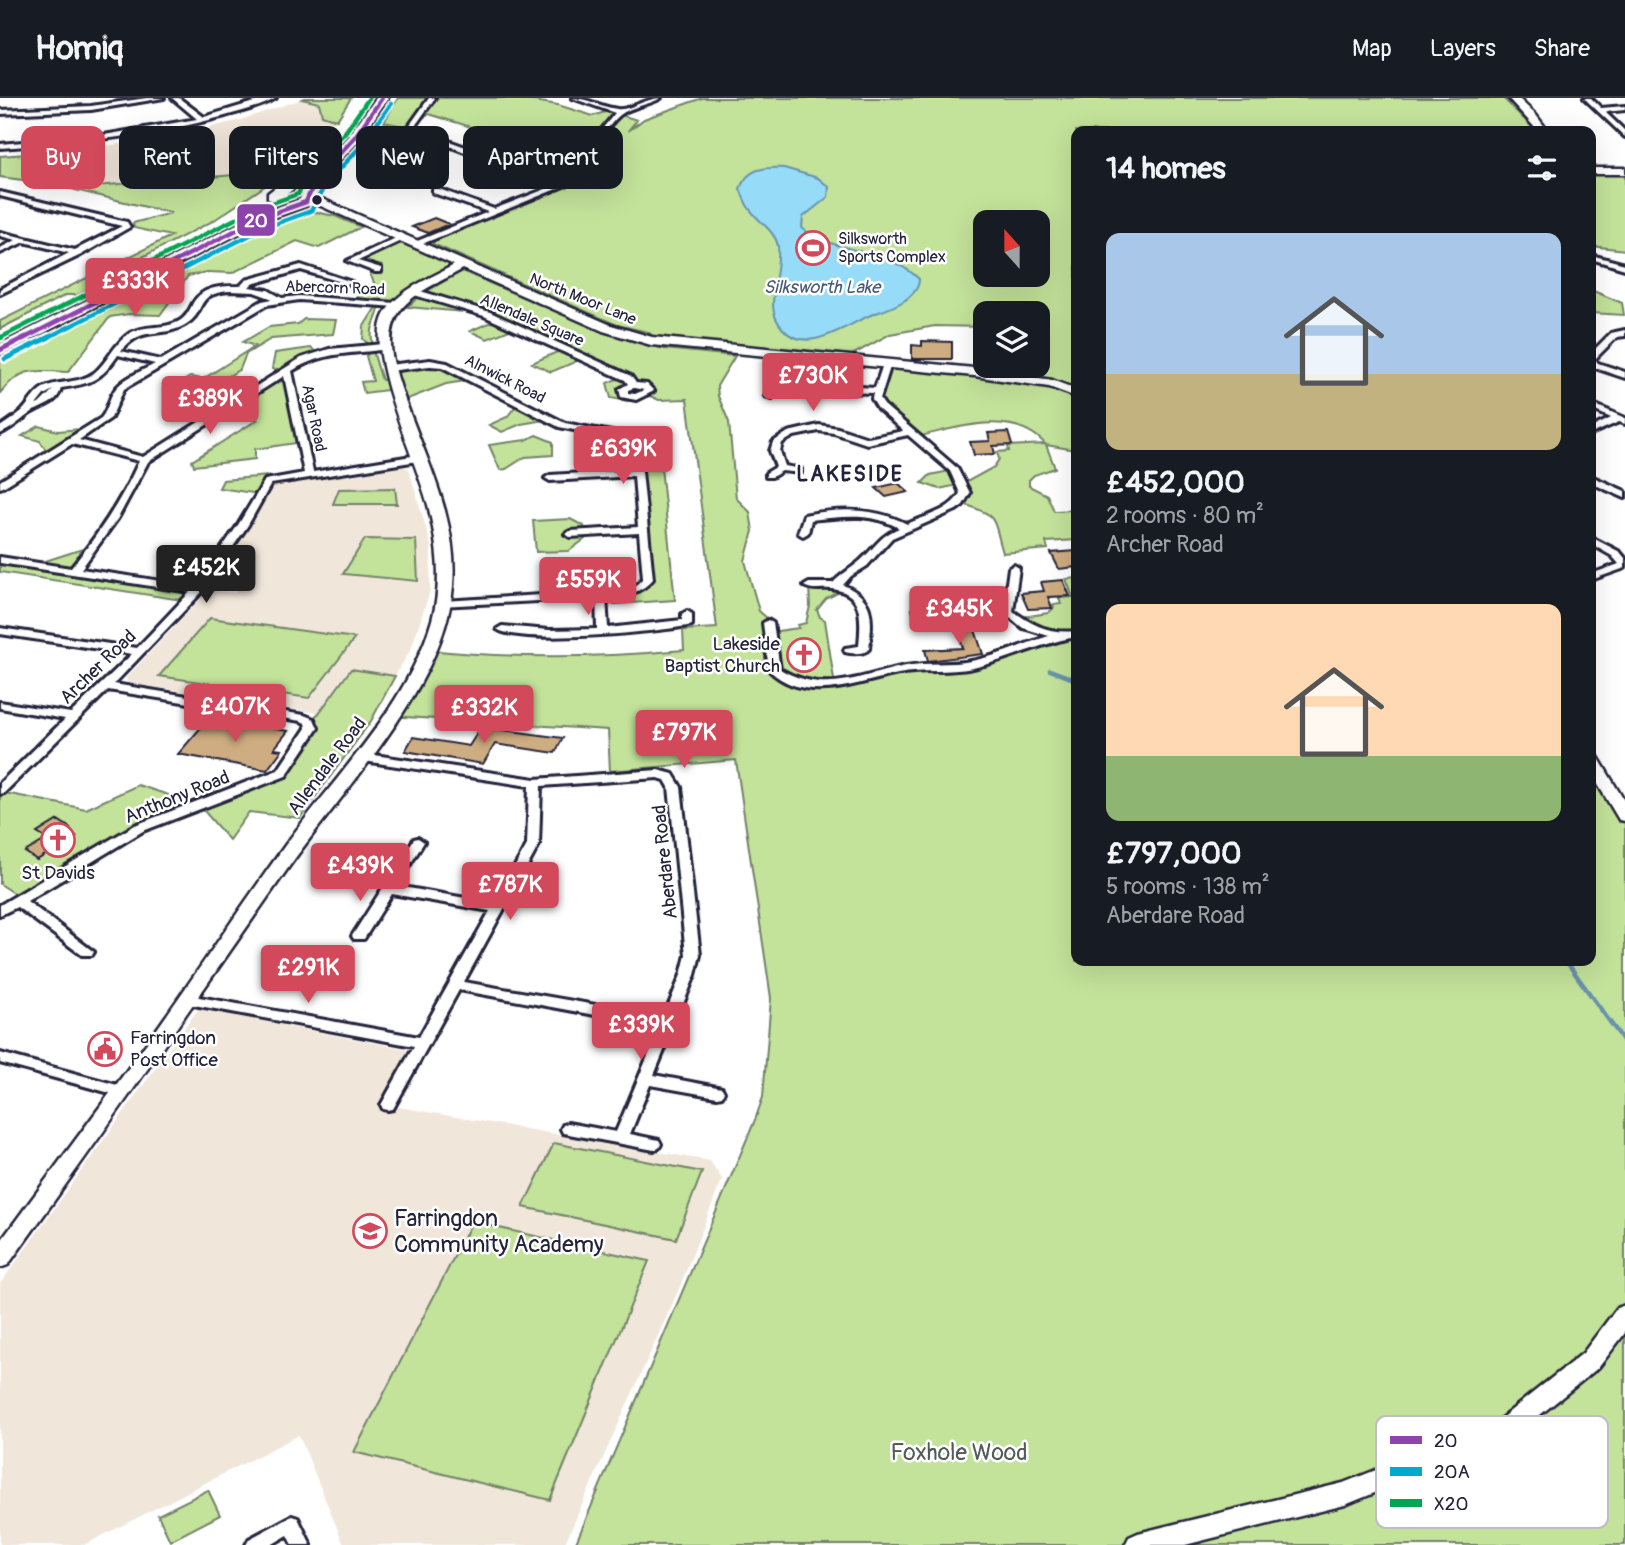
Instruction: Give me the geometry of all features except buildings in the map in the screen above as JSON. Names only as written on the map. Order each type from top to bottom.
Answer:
[{"type":"highway","points":[[0,341],[243,218],[299,177],[327,149],[366,98]]},
{"type":"highway","points":[[0,350],[240,228],[306,202],[316,179],[354,138],[382,98]]},
{"type":"highway","points":[[271,198],[295,192],[308,196]]},
{"type":"highway","points":[[271,198],[274,206],[292,207]]},
{"type":"street","points":[[89,98],[90,108]]},
{"type":"street","points":[[0,120],[4,112],[90,108],[161,98]]},
{"type":"street","points":[[175,98],[202,119]]},
{"type":"street","points":[[0,145],[123,134],[202,119],[273,98]]},
{"type":"street","points":[[432,98],[412,126],[413,130],[463,149]]},
{"type":"street","points":[[575,98],[619,112]]},
{"type":"street","points":[[608,126],[619,112],[657,98]]},
{"type":"street","points":[[1513,98],[1539,126]]},
{"type":"street","points":[[1587,98],[1625,135]]},
{"type":"street","points":[[1602,110],[1625,108]]},
{"type":"street","points":[[1596,170],[1625,171]]},
{"type":"street","points":[[414,244],[552,189]]},
{"type":"street","points":[[436,191],[495,212]]},
{"type":"street","points":[[0,194],[124,224],[125,227],[0,292]]},
{"type":"street","name":"North Moor Lane","points":[[308,196],[607,328],[651,341],[974,372],[1052,384],[1071,391]]},
{"type":"street","name":"North Moor Lane","points":[[292,207],[342,213]]},
{"type":"street","points":[[0,234],[78,253]]},
{"type":"street","points":[[378,270],[351,261],[401,239]]},
{"type":"street","points":[[0,251],[23,240]]},
{"type":"street","points":[[1596,258],[1625,267]]},
{"type":"street","points":[[397,304],[462,265]]},
{"type":"street","points":[[242,289],[249,282],[302,267],[348,282]]},
{"type":"street","points":[[0,431],[26,411],[42,407],[57,392],[57,387],[95,376],[134,334],[185,323],[203,295],[210,291],[242,289],[273,293],[279,300]]},
{"type":"street","name":"Allendale Square","points":[[414,292],[487,314],[628,378],[633,385]]},
{"type":"street","name":"Abercorn Road","points":[[0,485],[111,414],[117,390],[121,387],[254,309],[279,300],[397,304]]},
{"type":"street","name":"Allendale Road","points":[[0,1259],[188,1000],[295,844],[361,757],[429,650],[443,604],[445,555],[438,518],[384,347],[384,326],[397,304]]},
{"type":"street","points":[[1596,354],[1614,335],[1625,333]]},
{"type":"street","points":[[74,571],[116,519],[144,460],[287,369],[319,354],[384,347]]},
{"type":"street","points":[[116,352],[163,363]]},
{"type":"street","name":"Alnwick Road","points":[[389,368],[430,363],[444,365],[562,425],[630,439],[636,444],[648,579],[641,586],[625,593],[443,604]]},
{"type":"street","points":[[836,586],[847,574],[863,564],[888,536],[953,508],[960,503],[965,492],[959,477],[881,407],[876,399],[887,364]]},
{"type":"street","points":[[1596,365],[1625,375]]},
{"type":"street","name":"Agar Road","points":[[287,369],[309,474]]},
{"type":"street","points":[[764,378],[774,384],[803,381],[845,389],[877,391]]},
{"type":"street","points":[[769,396],[774,384]]},
{"type":"street","points":[[1596,408],[1622,420]]},
{"type":"street","points":[[1596,429],[1622,420]]},
{"type":"street","points":[[781,468],[775,451],[782,439],[801,431],[819,428],[835,430],[867,440],[910,432]]},
{"type":"street","points":[[770,435],[782,439]]},
{"type":"street","points":[[72,441],[144,460]]},
{"type":"street","name":"Archer Road","points":[[0,790],[140,652],[198,590],[243,525],[263,487],[278,478],[418,458]]},
{"type":"street","points":[[769,475],[781,468],[798,471]]},
{"type":"street","points":[[550,478],[637,473]]},
{"type":"street","points":[[1596,482],[1625,495]]},
{"type":"street","points":[[803,533],[806,512],[870,512],[888,516],[905,527]]},
{"type":"street","points":[[565,534],[643,530]]},
{"type":"street","points":[[1596,543],[1616,554],[1625,565],[1596,576]]},
{"type":"street","points":[[0,560],[198,590]]},
{"type":"street","points":[[1014,568],[1008,612],[1027,626],[1056,635],[1071,634]]},
{"type":"street","points":[[809,586],[836,586],[864,601],[870,651],[849,650]]},
{"type":"street","points":[[601,595],[603,632]]},
{"type":"street","points":[[502,629],[528,632],[603,632],[688,624],[687,614]]},
{"type":"street","points":[[768,623],[775,670],[790,682],[811,688],[835,686],[913,668],[971,665],[1038,645],[1056,635]]},
{"type":"street","points":[[0,631],[140,652]]},
{"type":"street","name":"Anthony Road","points":[[0,911],[139,828],[282,773],[312,728],[310,721],[303,718],[105,686]]},
{"type":"street","points":[[0,705],[72,717]]},
{"type":"street","name":"Aberdare Road","points":[[361,757],[535,783],[658,774],[669,777],[676,787],[693,955],[688,975],[645,1079]]},
{"type":"street","points":[[1596,767],[1625,816]]},
{"type":"street","points":[[388,1105],[533,845],[535,783]]},
{"type":"street","points":[[359,936],[418,842]]},
{"type":"street","points":[[390,889],[499,908]]},
{"type":"street","points":[[18,900],[87,952]]},
{"type":"street","points":[[456,985],[667,1023]]},
{"type":"street","points":[[188,1000],[423,1043]]},
{"type":"street","points":[[0,1058],[121,1091]]},
{"type":"street","points":[[621,1138],[645,1079],[717,1092]]},
{"type":"street","points":[[568,1129],[654,1144]]},
{"type":"street","points":[[1521,1416],[1591,1360],[1625,1315]]},
{"type":"street","points":[[1138,1545],[1345,1494],[1376,1482]]},
{"type":"street","points":[[255,1545],[292,1524],[302,1545]]},
{"type":"shaded area","points":[[302,99],[319,103],[322,115],[337,120],[331,126],[229,126],[229,176],[215,177],[215,126]]},
{"type":"shaded area","points":[[119,144],[119,184],[105,185],[105,146]]},
{"type":"shaded area","points":[[400,464],[409,469],[431,546],[430,591],[411,649],[395,676],[351,669],[319,713],[128,683],[126,678],[209,590],[235,593],[247,576],[222,573],[272,488],[284,482]]},
{"type":"shaded area","name":"Farringdon Community Academy","points":[[198,1009],[411,1050],[381,1104],[710,1161],[722,1179],[679,1289],[564,1545],[344,1545],[299,1435],[84,1545],[0,1545],[0,1284]]},
{"type":"green space","points":[[351,98],[337,120],[322,115],[319,103],[302,99]]},
{"type":"green space","name":"Silksworth Sports Complex","points":[[398,98],[516,98],[558,105],[593,116],[608,111],[637,120],[628,131],[644,119],[702,98],[1503,98],[1531,126],[1071,126],[1071,449],[1046,445],[1055,468],[1034,475],[1029,480],[1029,486],[1047,495],[1054,511],[1071,510],[1071,540],[1046,542],[1048,549],[1003,553],[995,524],[988,514],[960,503],[963,484],[994,467],[999,459],[997,452],[1009,451],[1008,446],[1045,444],[1032,433],[1017,426],[1001,424],[966,426],[917,437],[876,399],[887,364],[973,374],[973,378],[1008,378],[1051,383],[1045,378],[1050,378],[1050,301],[973,301],[973,327],[935,326],[890,334],[843,360],[654,337],[648,332],[617,325],[433,244],[434,240],[562,189],[623,189],[623,126],[468,126],[429,114],[411,126],[384,122]]},
{"type":"green space","points":[[21,154],[21,180],[0,177],[0,156]]},
{"type":"green space","points":[[1625,173],[1625,250],[1596,247],[1596,175]]},
{"type":"green space","points":[[229,176],[229,189],[260,189],[213,221],[109,274],[106,282],[77,295],[66,295],[0,329],[0,321],[171,236],[134,228],[133,223],[171,213],[71,189],[105,189],[105,185],[119,184],[119,189],[215,189],[215,177]]},
{"type":"green space","points":[[315,212],[335,216],[361,227],[319,248],[297,241],[232,273],[207,272],[188,276],[160,315],[129,314],[110,317],[68,372],[38,371],[23,374],[0,393],[0,352],[122,291],[160,277],[179,262],[269,218]]},
{"type":"green space","points":[[401,239],[462,265],[396,305],[379,304],[372,330],[373,348],[363,339],[364,326],[378,304],[350,302],[375,285],[370,274],[377,270],[351,261]]},
{"type":"green space","name":"Foxhole Wood","points":[[462,271],[598,330],[664,349],[735,356],[717,386],[718,396],[729,422],[736,498],[750,512],[753,531],[745,561],[759,611],[768,619],[770,632],[799,628],[798,625],[806,623],[810,606],[809,586],[845,589],[826,599],[817,610],[825,620],[835,686],[913,668],[971,665],[1056,635],[1016,618],[1048,613],[1054,608],[1053,605],[1061,604],[1059,598],[1071,597],[1071,966],[1596,966],[1596,767],[1625,816],[1625,1545],[575,1545],[755,1120],[763,1097],[771,998],[736,760],[610,771],[608,730],[390,716],[428,650],[524,656],[652,653],[684,650],[683,630],[717,628],[687,399],[659,400],[650,396],[627,401],[611,398],[607,383],[622,377],[584,358],[551,372],[532,363],[564,349],[517,327],[487,339],[470,331],[498,319],[487,314],[407,307],[424,293]]},
{"type":"green space","points":[[1596,292],[1622,303],[1624,315],[1596,313]]},
{"type":"green space","points":[[304,319],[336,320],[333,334],[271,339],[246,354],[240,369],[194,398],[166,392],[190,377],[203,379],[255,346],[243,342],[269,327],[298,324]]},
{"type":"green space","points":[[311,348],[319,354],[283,372],[272,369],[275,353]]},
{"type":"green space","points":[[373,348],[382,380],[392,378],[389,368],[436,363],[472,380],[446,384],[400,402],[395,389],[364,393],[361,382],[373,381],[366,356]]},
{"type":"green space","points":[[290,381],[303,442],[255,449],[255,459],[194,466],[192,461],[257,420],[222,411],[268,382]]},
{"type":"green space","points":[[518,403],[550,419],[521,424],[502,432],[489,425],[507,417]]},
{"type":"green space","points":[[39,426],[58,431],[92,428],[49,455],[40,441],[22,436]]},
{"type":"green space","points":[[657,429],[675,600],[601,605],[601,595],[625,593],[648,579],[636,444],[619,436],[624,431]]},
{"type":"green space","points":[[536,435],[553,442],[553,455],[525,457],[500,470],[489,445],[526,440]]},
{"type":"green space","points":[[954,470],[963,484],[939,489],[922,483],[930,475]]},
{"type":"green space","points":[[268,476],[278,478],[268,482],[259,494],[219,488],[223,480]]},
{"type":"green space","points":[[395,488],[397,504],[333,504],[339,489]]},
{"type":"green space","points":[[570,519],[584,526],[585,539],[569,551],[536,552],[533,521]]},
{"type":"green space","points":[[365,539],[416,540],[418,581],[343,574]]},
{"type":"green space","points":[[95,545],[75,570],[198,590],[188,601],[0,572],[0,559],[33,565]]},
{"type":"green space","points":[[1071,578],[1071,592],[1066,579]]},
{"type":"green space","points":[[210,618],[355,638],[309,698],[159,676]]},
{"type":"green space","points":[[351,669],[395,676],[371,721],[300,818],[249,812],[229,840],[199,805],[282,773],[308,737],[310,721],[319,713]]},
{"type":"green space","points":[[138,785],[199,805],[139,828],[22,898],[0,884],[0,792],[86,809]]},
{"type":"green space","points":[[554,1143],[702,1172],[676,1239],[523,1207]]},
{"type":"green space","points":[[472,1222],[649,1261],[550,1500],[354,1452]]},
{"type":"green space","points":[[208,1490],[220,1515],[170,1541],[158,1515]]},
{"type":"water","name":"Silksworth Lake","points":[[784,168],[818,178],[829,187],[828,197],[803,217],[802,228],[829,242],[891,261],[906,269],[919,279],[914,292],[896,305],[816,339],[793,337],[783,329],[773,308],[778,246],[770,230],[752,213],[740,189],[747,177],[757,170]]},
{"type":"waterway","points":[[1050,670],[1071,678]]},
{"type":"waterway","points":[[1570,966],[1623,1040]]},
{"type":"waterway","points":[[1622,1038],[1625,1043]]},
{"type":"transit line","name":"X20","points":[[0,338],[255,209],[298,194],[308,173],[346,131],[369,98]]},
{"type":"transit line","name":"20","points":[[0,350],[260,218],[306,202],[316,179],[354,138],[382,98]]},
{"type":"transit line","name":"20A","points":[[5,359],[264,228],[311,211],[325,185],[362,145],[391,104]]},
{"type":"place","name":"Silksworth Sports Complex","points":[[813,248]]},
{"type":"place","name":"Lakeside Baptist Church","points":[[804,655]]},
{"type":"place","name":"St Davids","points":[[58,840]]},
{"type":"place","name":"Farringdon Post Office","points":[[105,1049]]},
{"type":"place","name":"Farringdon Community Academy","points":[[370,1231]]},
{"type":"district","name":"LAKESIDE","points":[[850,474]]}]
